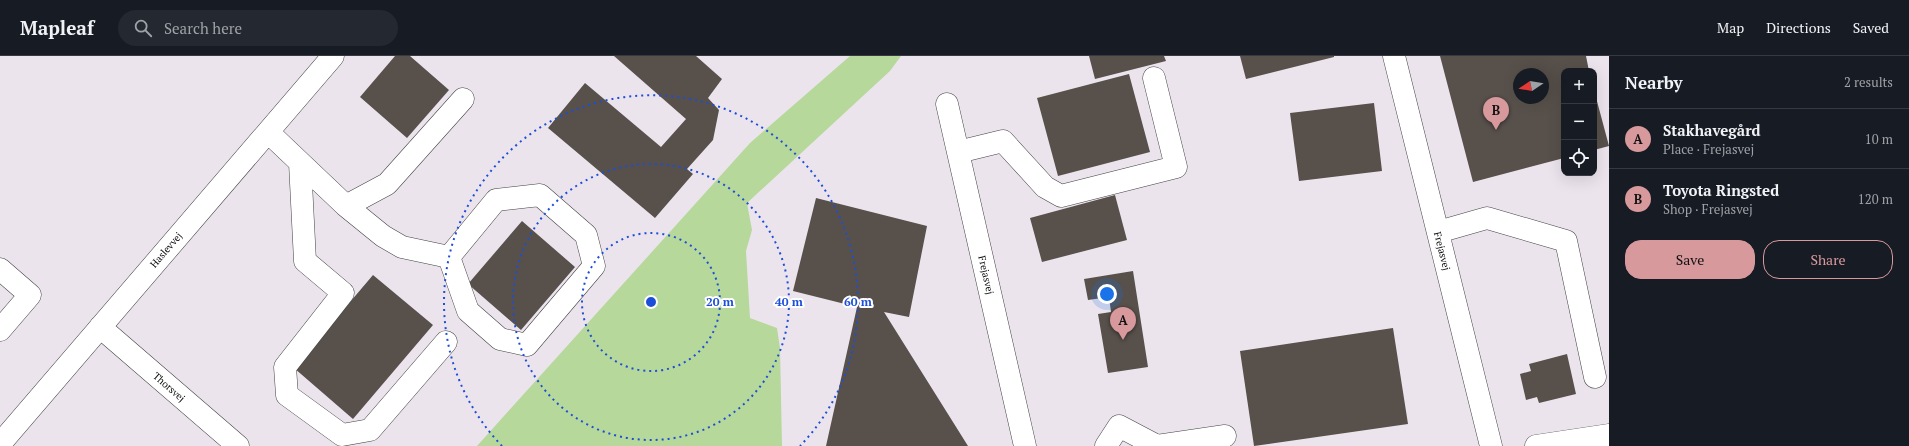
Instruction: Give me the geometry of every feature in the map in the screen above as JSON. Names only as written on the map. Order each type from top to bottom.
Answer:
[{"type":"street","name":"Haslevvej","points":[[0,444],[333,56]]},
{"type":"street","name":"Frejasvej","points":[[1394,56],[1491,446]]},
{"type":"street","points":[[958,152],[1003,141],[1045,187],[1061,196],[1176,167],[1154,78]]},
{"type":"street","points":[[346,206],[387,184],[463,100]]},
{"type":"street","name":"Frejasvej","points":[[947,104],[1025,446]]},
{"type":"street","points":[[268,132],[346,206],[383,236],[402,247],[449,257]]},
{"type":"street","points":[[300,163],[306,261],[343,293],[285,367],[287,395],[342,435],[370,430],[446,342]]},
{"type":"street","points":[[540,195],[586,235],[594,266],[527,345],[500,339],[468,311],[449,257],[496,200],[540,195]]},
{"type":"street","points":[[1438,232],[1487,218],[1566,241],[1595,377]]},
{"type":"street","points":[[0,269],[30,295],[0,330]]},
{"type":"street","name":"Thorsvej","points":[[100,327],[238,446]]},
{"type":"street","points":[[1106,446],[1119,426],[1157,446],[1225,436]]},
{"type":"street","points":[[1536,446],[1609,435]]},
{"type":"shaded area","points":[[0,56],[1609,56],[1609,446],[0,446]]},
{"type":"green space","points":[[850,56],[901,56],[890,71],[747,203],[752,230],[746,251],[750,318],[777,328],[780,348],[782,446],[477,446],[750,143]]},
{"type":"building","points":[[395,56],[410,56],[449,90],[407,138],[360,97]]},
{"type":"building","points":[[614,56],[696,56],[722,79],[708,98],[719,110],[713,140],[687,169],[693,174],[655,218],[548,128],[585,83],[661,147],[686,119]]},
{"type":"building","points":[[1089,56],[1164,56],[1166,61],[1095,79]]},
{"type":"building","points":[[1240,56],[1334,56],[1334,57],[1246,79]]},
{"type":"building","points":[[1440,56],[1586,56],[1588,68],[1561,68],[1561,159],[1473,182]]},
{"type":"building","points":[[1129,74],[1150,152],[1058,176],[1037,98]]},
{"type":"building","points":[[1597,101],[1609,146],[1597,149]]},
{"type":"building","points":[[1374,103],[1382,171],[1299,181],[1290,113]]},
{"type":"building","points":[[1115,195],[1127,240],[1042,262],[1030,218]]},
{"type":"building","points":[[816,198],[927,226],[909,317],[884,312],[968,446],[826,446],[857,307],[793,291]]},
{"type":"building","points":[[522,221],[575,267],[521,330],[468,284]]},
{"type":"building","points":[[1133,271],[1148,367],[1108,373],[1098,314],[1111,312],[1109,297],[1088,300],[1084,279]]},
{"type":"building","points":[[373,275],[433,325],[353,419],[294,368]]},
{"type":"building","points":[[1393,328],[1408,424],[1254,446],[1240,351]]},
{"type":"building","points":[[1567,354],[1576,394],[1539,403],[1537,397],[1526,400],[1520,374],[1531,371],[1529,364]]},
{"type":"place","name":"Toyota Ringsted","points":[[1496,130]]},
{"type":"place","name":"Stakhavegård","points":[[1123,340]]}]
